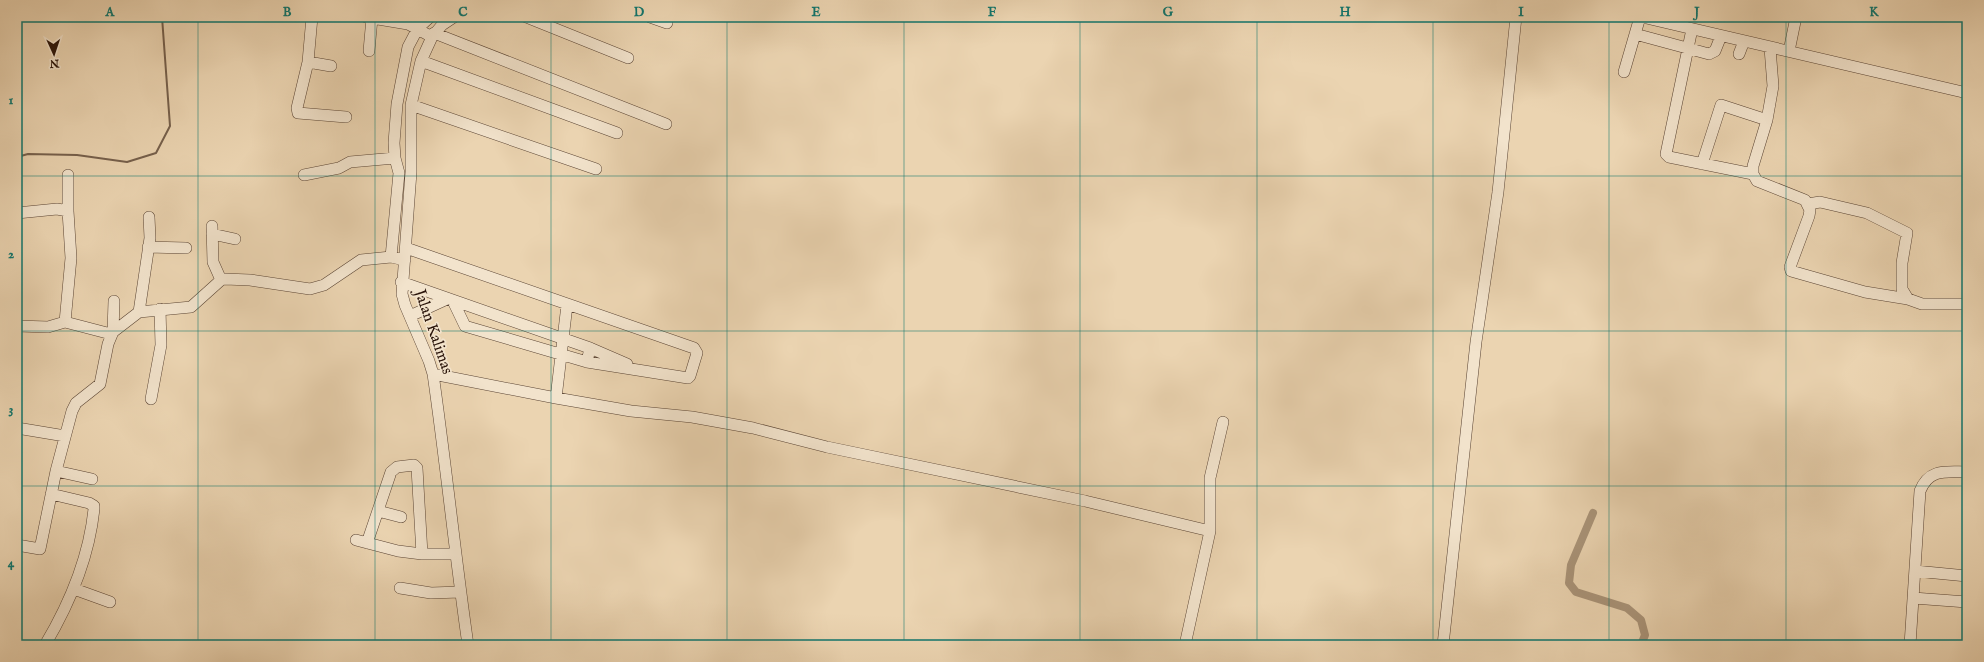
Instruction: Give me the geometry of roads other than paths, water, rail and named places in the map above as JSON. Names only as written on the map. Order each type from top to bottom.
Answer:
[{"type":"street","points":[[312,17],[308,62],[297,108],[298,113],[346,117]]},
{"type":"street","points":[[369,51],[369,17],[408,24],[426,33],[666,124]]},
{"type":"street","points":[[399,257],[399,174],[395,158],[394,125],[408,47],[426,33],[430,17]]},
{"type":"street","name":"Jalan Kalimas","points":[[454,17],[426,33],[411,105],[411,172],[399,257],[405,305],[433,374],[447,472],[460,592],[468,645]]},
{"type":"street","points":[[526,17],[628,58]]},
{"type":"street","points":[[650,17],[667,24]]},
{"type":"street","points":[[1443,645],[1476,342],[1498,192],[1516,17]]},
{"type":"street","points":[[1624,72],[1641,17],[1967,93]]},
{"type":"street","points":[[1796,17],[1779,49],[1767,120],[1753,166],[1753,174],[1757,181],[1778,188],[1805,200],[1808,204],[1809,216],[1790,267],[1791,270],[1865,292],[1908,299],[1922,304],[1967,304]]},
{"type":"street","points":[[1692,29],[1666,154],[1670,157],[1753,174]]},
{"type":"street","points":[[1635,34],[1687,49],[1713,53],[1721,36]]},
{"type":"street","points":[[1739,54],[1744,41]]},
{"type":"street","points":[[421,61],[617,133]]},
{"type":"street","points":[[308,62],[331,66]]},
{"type":"street","points":[[411,105],[596,169]]},
{"type":"street","points":[[1702,164],[1721,105],[1767,120]]},
{"type":"street","points":[[304,175],[339,168],[350,162],[395,158]]},
{"type":"street","points":[[65,322],[71,258],[68,211],[68,175]]},
{"type":"street","points":[[1808,204],[1820,202],[1867,213],[1907,233],[1902,263],[1902,289],[1908,299]]},
{"type":"street","points":[[17,213],[58,209],[68,211]]},
{"type":"street","points":[[139,312],[150,238],[149,217]]},
{"type":"street","points":[[221,280],[213,262],[212,230],[235,239]]},
{"type":"street","points":[[148,248],[186,248]]},
{"type":"street","points":[[112,333],[139,312],[191,307],[221,280],[250,280],[310,289],[324,285],[356,262],[369,258],[399,257],[567,305],[694,348],[697,353],[690,376],[688,378],[587,362],[562,356],[468,327],[450,300]]},
{"type":"street","points":[[401,282],[590,348],[643,371]]},
{"type":"street","points":[[410,316],[450,300]]},
{"type":"street","points":[[17,545],[40,550],[64,436],[72,411],[76,403],[100,384],[112,333],[114,301]]},
{"type":"street","points":[[556,398],[567,305]]},
{"type":"street","points":[[151,399],[161,345],[160,309]]},
{"type":"street","points":[[17,326],[48,327],[65,322],[112,333]]},
{"type":"street","points":[[587,362],[590,348]]},
{"type":"street","points":[[433,374],[556,398],[631,410],[692,417],[753,428],[827,447],[1085,501],[1210,531]]},
{"type":"street","points":[[1185,645],[1210,531],[1210,478],[1223,422]]},
{"type":"street","points":[[17,428],[64,436]]},
{"type":"street","points":[[367,543],[394,468],[412,465],[416,466],[422,554]]},
{"type":"street","points":[[56,471],[92,479]]},
{"type":"street","points":[[1910,645],[1917,599],[1919,571],[1920,491],[1924,482],[1937,472],[1967,472]]},
{"type":"street","points":[[45,645],[62,617],[74,589],[83,560],[93,518],[94,506],[51,494]]},
{"type":"street","points":[[378,511],[401,516]]},
{"type":"street","points":[[356,540],[398,551],[422,554],[456,554]]},
{"type":"street","points":[[1919,571],[1967,576]]},
{"type":"street","points":[[400,588],[431,593],[460,592]]},
{"type":"street","points":[[74,589],[110,602]]},
{"type":"street","points":[[1917,599],[1967,602]]},
{"type":"waterway","points":[[17,157],[28,154],[77,155],[127,162],[156,153],[170,126],[162,17]]},
{"type":"waterway","points":[[1593,513],[1571,565],[1569,583],[1576,592],[1627,608],[1641,620],[1645,635],[1641,645]]}]
